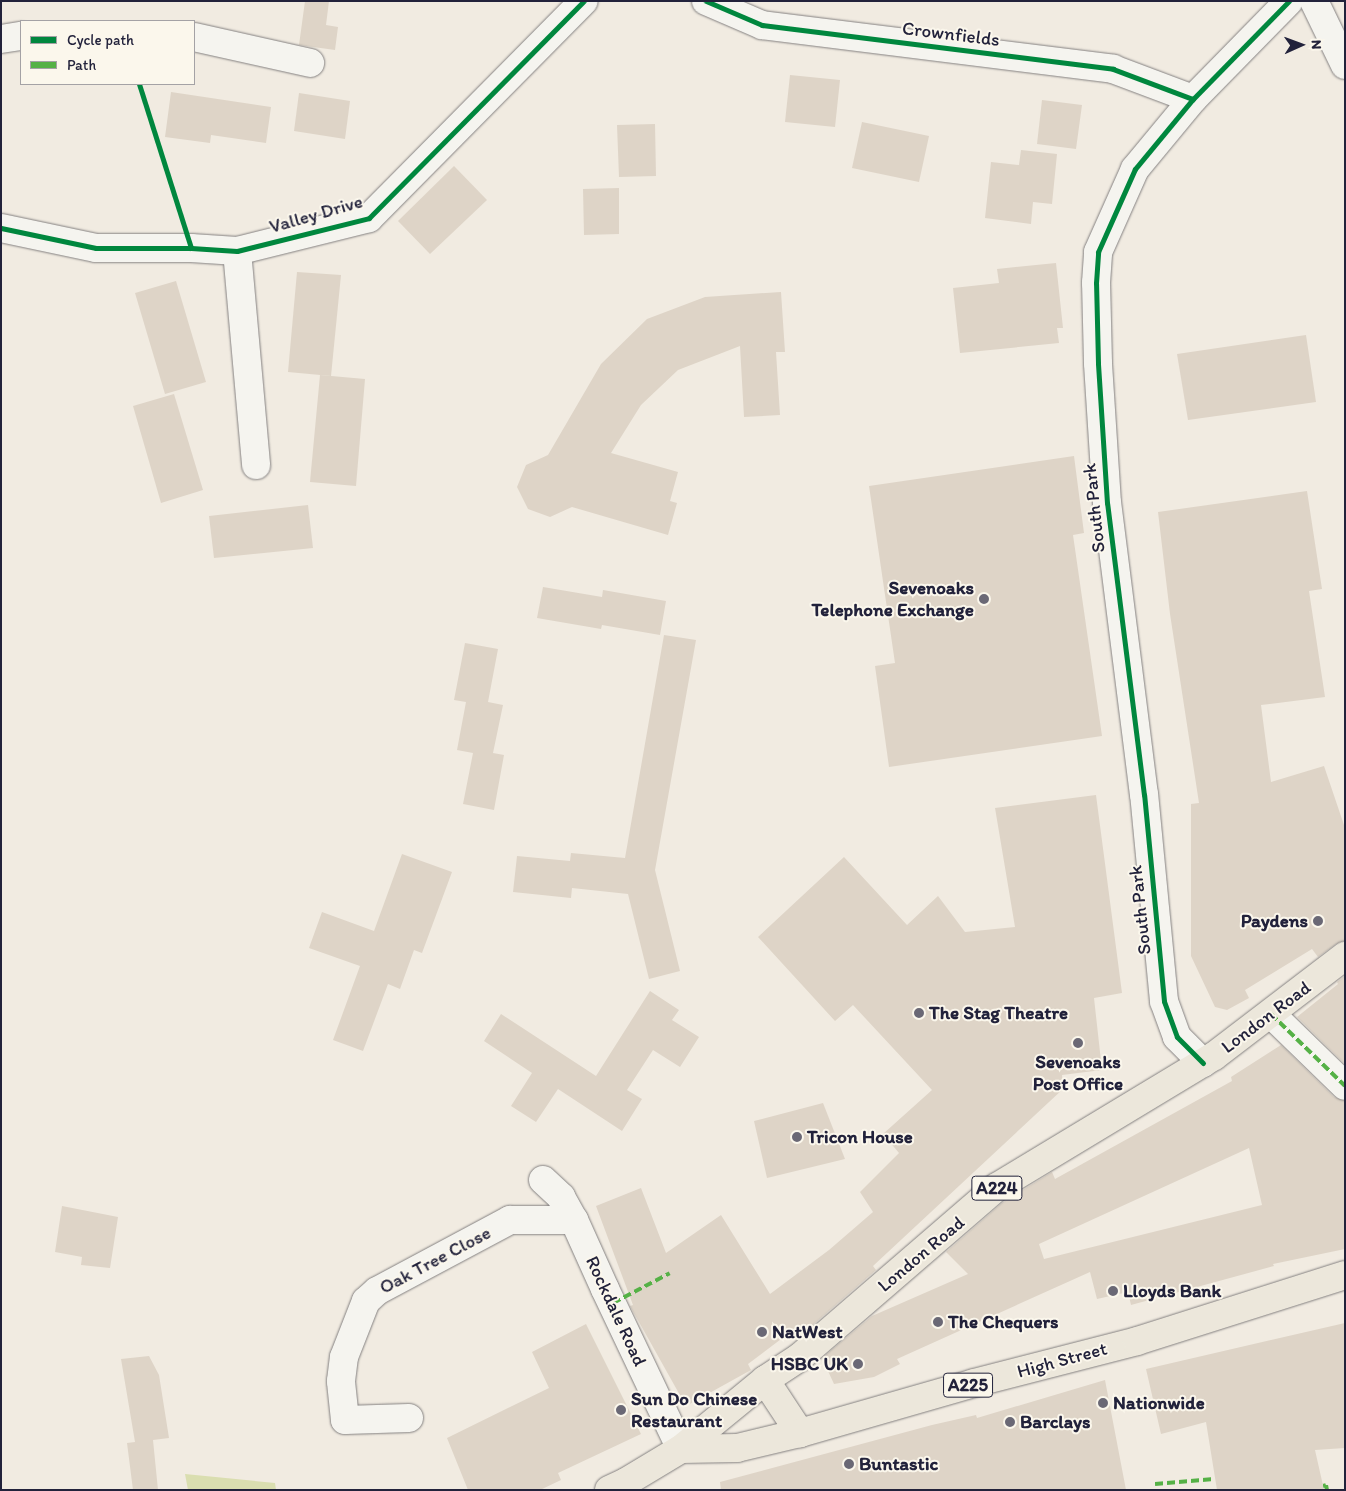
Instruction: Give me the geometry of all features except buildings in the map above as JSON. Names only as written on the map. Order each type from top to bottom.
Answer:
[{"type":"main road","name":"London Road","points":[[681,1449],[766,1380],[800,1357],[997,1188],[1203,1063],[1271,1014],[1345,956]]},
{"type":"main road","name":"High Street","points":[[609,1490],[681,1449],[738,1448],[800,1433],[974,1383],[1137,1341],[1345,1275]]},
{"type":"main road","points":[[766,1380],[800,1433]]},
{"type":"street","name":"Valley Drive","points":[[1,228],[96,248],[191,248],[236,251],[369,218],[584,1]]},
{"type":"street","name":"Crownfields","points":[[706,1],[762,25],[1113,69],[1193,100]]},
{"type":"street","name":"South Park","points":[[1203,1063],[1177,1037],[1164,1001],[1144,795],[1106,502],[1098,363],[1096,283],[1098,252],[1135,169],[1193,100],[1289,1]]},
{"type":"street","points":[[1314,1],[1345,65]]},
{"type":"street","points":[[1,39],[20,36]]},
{"type":"street","points":[[195,37],[310,63]]},
{"type":"street","points":[[236,251],[257,465]]},
{"type":"street","points":[[1271,1014],[1345,1086]]},
{"type":"street","name":"Rockdale Road","points":[[543,1180],[561,1197],[574,1220],[604,1289],[681,1449]]},
{"type":"street","name":"Oak Tree Close","points":[[409,1418],[345,1420],[341,1381],[344,1357],[366,1300],[377,1291],[510,1220],[574,1220]]},
{"type":"green space","points":[[185,1474],[275,1483],[276,1490],[188,1490]]},
{"type":"marked path","points":[[1271,1014],[1345,1086]]},
{"type":"marked path","points":[[613,1303],[670,1273]]},
{"type":"marked path","points":[[1155,1484],[1214,1479]]},
{"type":"marked path","points":[[1323,1486],[1326,1485],[1327,1490]]},
{"type":"cycle path","points":[[1,228],[96,248],[191,248],[237,251],[369,218],[584,1]]},
{"type":"cycle path","points":[[706,1],[762,25],[1113,69],[1193,99]]},
{"type":"cycle path","points":[[1203,1063],[1177,1037],[1164,1001],[1144,795],[1107,503],[1098,363],[1096,283],[1098,252],[1135,169],[1193,99],[1289,1]]},
{"type":"cycle path","points":[[139,85],[191,248]]},
{"type":"place","name":"Sevenoaks Telephone Exchange","points":[[984,599]]},
{"type":"place","name":"Paydens","points":[[1318,921]]},
{"type":"place","name":"The Stag Theatre","points":[[919,1013]]},
{"type":"place","name":"Sevenoaks Post Office","points":[[1078,1043]]},
{"type":"place","name":"Tricon House","points":[[797,1137]]},
{"type":"place","name":"Lloyds Bank","points":[[1113,1291]]},
{"type":"place","name":"The Chequers","points":[[938,1322]]},
{"type":"place","name":"NatWest","points":[[762,1332]]},
{"type":"place","name":"HSBC UK","points":[[858,1364]]},
{"type":"place","name":"Nationwide","points":[[1103,1403]]},
{"type":"place","name":"Sun Do Chinese Restaurant","points":[[621,1410]]},
{"type":"place","name":"Barclays","points":[[1010,1422]]},
{"type":"place","name":"Buntastic","points":[[849,1464]]}]
